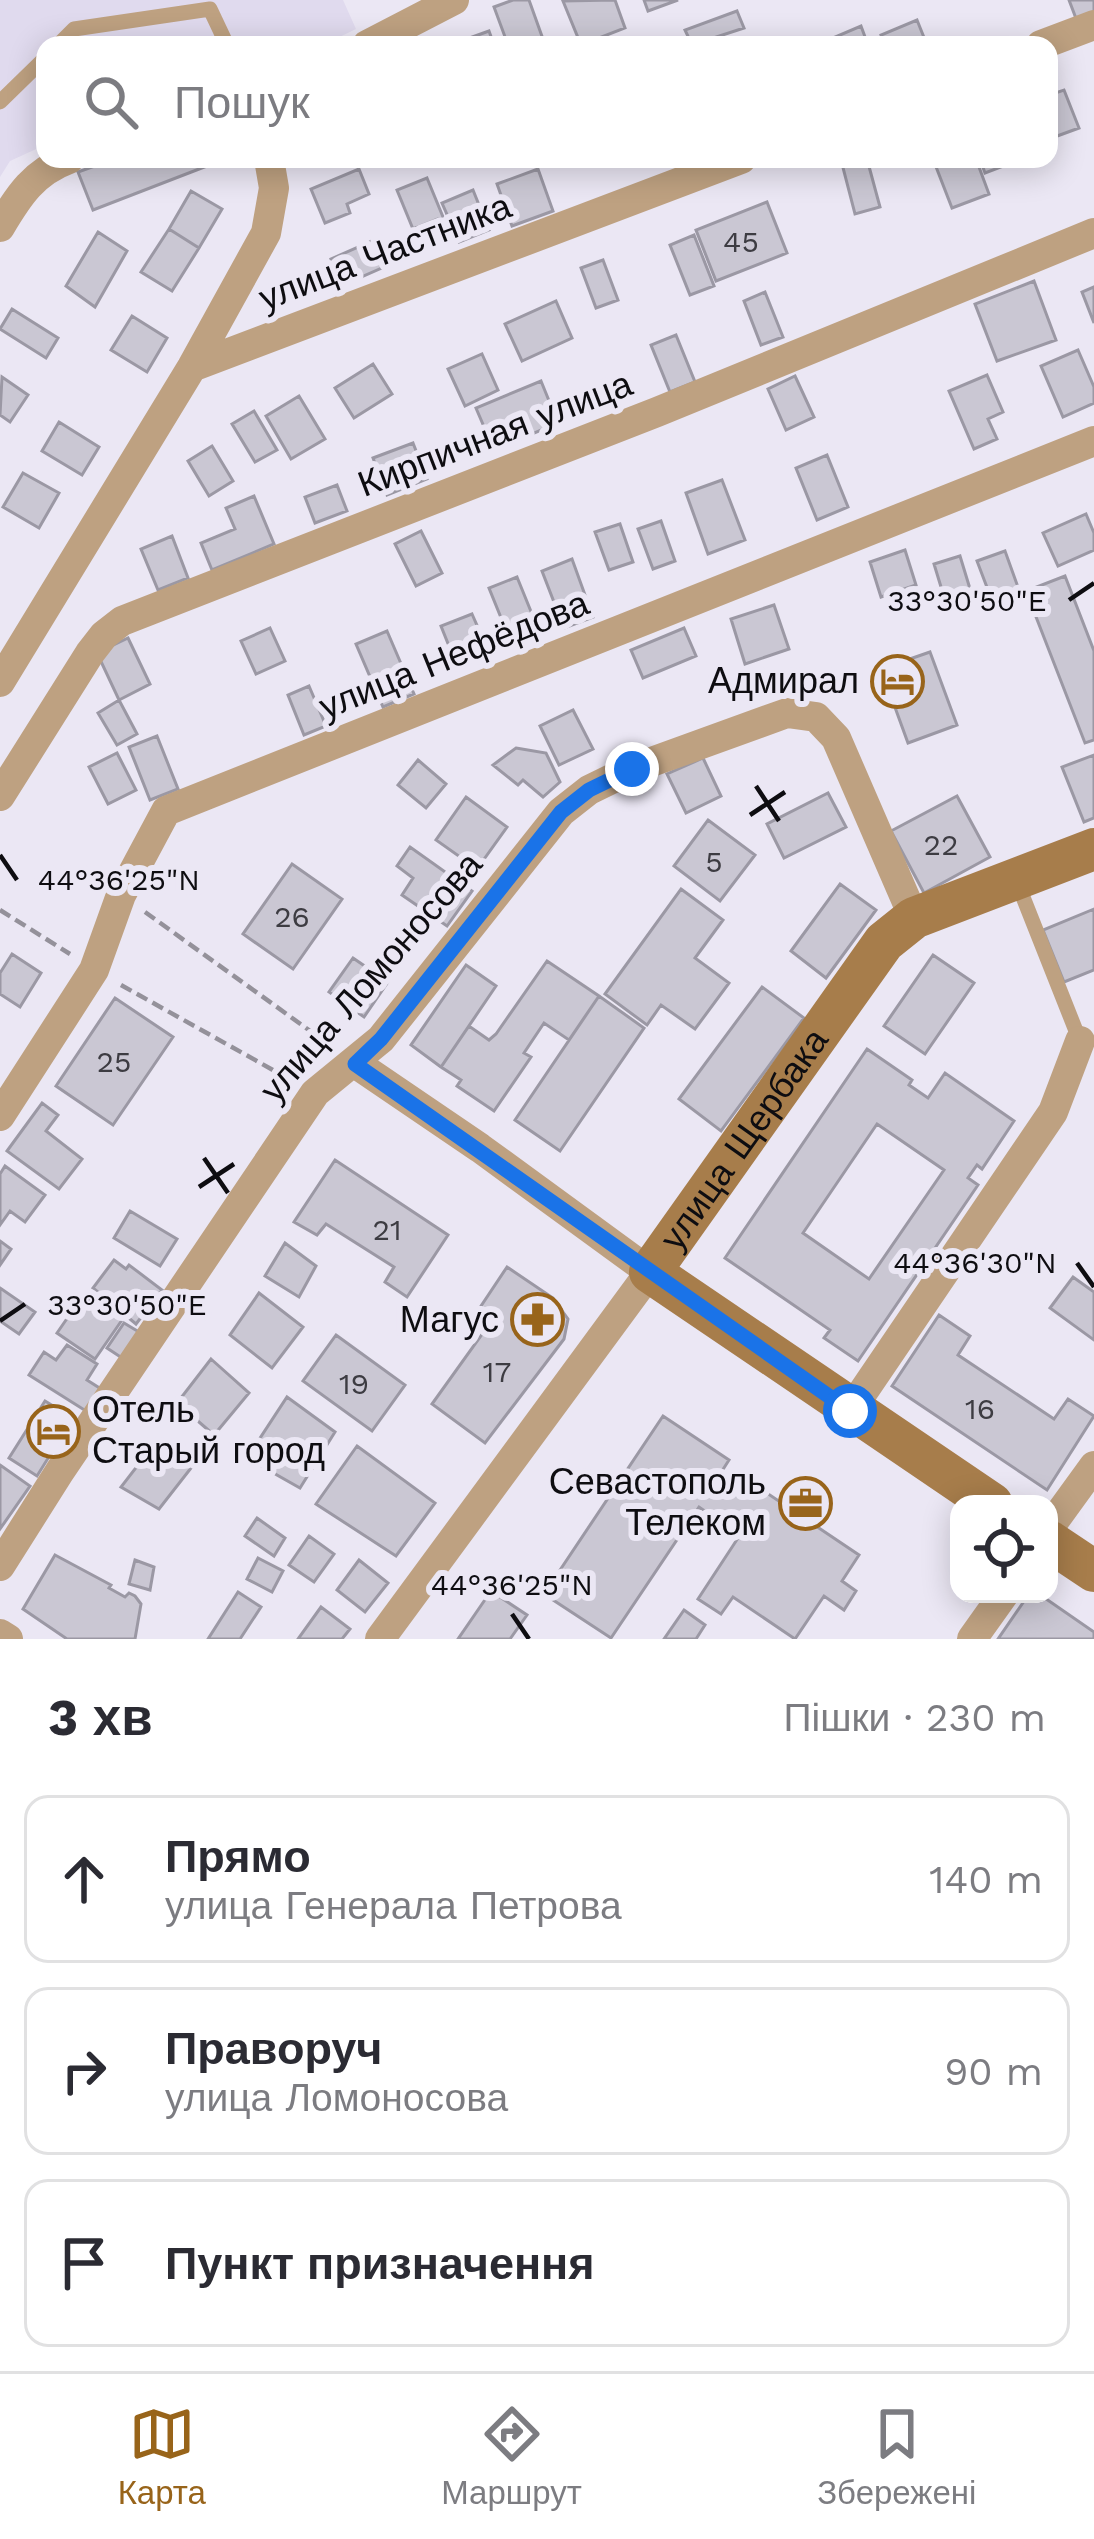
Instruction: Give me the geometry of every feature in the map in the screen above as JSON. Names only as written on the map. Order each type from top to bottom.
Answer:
[{"type":"main road","name":"улица Щербака","points":[[650,1272],[884,942],[914,918],[1094,850]]},
{"type":"main road","points":[[650,1272],[978,1495]]},
{"type":"main road","points":[[1058,1547],[1094,1571]]},
{"type":"street","points":[[383,36],[440,3]]},
{"type":"street","points":[[1058,39],[1094,25]]},
{"type":"street","points":[[0,227],[29,182],[47,168]]},
{"type":"street","name":"улица Частника","points":[[0,682],[192,368],[266,233],[274,188],[271,168]]},
{"type":"street","name":"улица Частника","points":[[192,368],[717,168]]},
{"type":"street","name":"Кирпичная улица","points":[[0,796],[90,653],[122,621],[658,412],[1094,233]]},
{"type":"street","name":"улица Нефёдова","points":[[0,1115],[94,970],[121,895],[166,812],[1094,441]]},
{"type":"street","name":"улица Ломоносова","points":[[0,1566],[315,1093],[381,1039],[561,812],[589,790],[632,769],[788,713],[816,717],[836,738],[914,918]]},
{"type":"street","points":[[850,1411],[1053,1112],[1080,1041]]},
{"type":"street","points":[[355,1064],[650,1272]]},
{"type":"street","name":"улица Щербака","points":[[380,1639],[650,1272]]},
{"type":"street","points":[[1058,1516],[1094,1466]]},
{"type":"street","points":[[972,1639],[998,1603]]},
{"type":"lane","points":[[67,36],[74,29],[210,9],[223,36]]},
{"type":"lane","points":[[0,102],[36,67]]},
{"type":"lane","points":[[1016,880],[1080,1041]]},
{"type":"path","points":[[121,895],[355,1064]]},
{"type":"path","points":[[0,910],[94,970],[315,1093]]},
{"type":"shaded area","points":[[0,0],[343,0],[356,29],[342,36],[36,36],[36,149],[10,161],[0,177]]},
{"type":"building","points":[[529,0],[542,36],[505,36],[494,7]]},
{"type":"building","points":[[615,0],[625,28],[604,36],[577,36],[563,1]]},
{"type":"building","points":[[644,0],[678,0],[648,11]]},
{"type":"building","points":[[1069,0],[1094,0],[1094,15],[1077,21]]},
{"type":"building","points":[[737,11],[744,28],[720,36],[688,36],[685,30]]},
{"type":"building","points":[[917,20],[923,36],[881,36]]},
{"type":"building","points":[[861,26],[865,36],[837,36]]},
{"type":"building","points":[[1064,90],[1079,128],[1058,136],[1058,92]]},
{"type":"building","points":[[89,168],[202,168],[93,210],[78,172]]},
{"type":"building","points":[[843,168],[869,168],[880,207],[855,214]]},
{"type":"building","points":[[936,168],[979,168],[989,194],[952,208]]},
{"type":"building","points":[[359,169],[369,194],[347,204],[350,213],[325,223],[311,189]]},
{"type":"building","points":[[538,169],[553,211],[512,226],[497,184]]},
{"type":"building","points":[[427,178],[443,217],[413,229],[397,190]]},
{"type":"building","points":[[473,190],[489,230],[459,242],[442,203]]},
{"type":"building","points":[[191,191],[222,209],[199,248],[169,229]]},
{"type":"building","points":[[767,202],[787,253],[716,281],[696,230]]},
{"type":"building","points":[[169,229],[199,248],[172,291],[141,272]]},
{"type":"building","points":[[98,232],[127,251],[95,307],[66,286]]},
{"type":"building","points":[[694,235],[714,286],[690,295],[670,245]]},
{"type":"building","points":[[381,237],[393,263],[343,285],[331,259]]},
{"type":"building","points":[[603,260],[618,300],[596,308],[581,268]]},
{"type":"building","points":[[1034,281],[1056,340],[997,361],[975,304]]},
{"type":"building","points":[[1094,287],[1094,323],[1082,292]]},
{"type":"building","points":[[765,292],[783,337],[761,345],[744,301]]},
{"type":"building","points":[[556,301],[572,338],[522,361],[505,324]]},
{"type":"building","points":[[12,309],[58,338],[46,358],[0,329]]},
{"type":"building","points":[[132,316],[167,338],[147,372],[111,350]]},
{"type":"building","points":[[676,335],[695,382],[670,392],[651,345]]},
{"type":"building","points":[[1078,350],[1094,387],[1094,403],[1063,417],[1041,366]]},
{"type":"building","points":[[482,354],[498,390],[465,406],[448,369]]},
{"type":"building","points":[[373,364],[392,394],[354,418],[335,388]]},
{"type":"building","points":[[987,375],[1003,412],[988,419],[997,439],[974,449],[949,391]]},
{"type":"building","points":[[795,376],[814,417],[786,430],[768,389]]},
{"type":"building","points":[[2,377],[28,395],[10,422],[0,415]]},
{"type":"building","points":[[541,381],[558,423],[494,450],[476,408]]},
{"type":"building","points":[[299,396],[325,439],[291,459],[266,416]]},
{"type":"building","points":[[254,411],[277,450],[255,462],[232,424]]},
{"type":"building","points":[[59,422],[99,447],[82,475],[42,451]]},
{"type":"building","points":[[413,443],[427,479],[387,495],[373,458]]},
{"type":"building","points":[[212,446],[233,481],[209,496],[188,461]]},
{"type":"building","points":[[827,455],[848,507],[817,520],[796,468]]},
{"type":"building","points":[[23,473],[59,493],[39,528],[3,507]]},
{"type":"building","points":[[722,480],[745,540],[708,554],[686,493]]},
{"type":"building","points":[[337,485],[347,511],[315,523],[305,497]]},
{"type":"building","points":[[254,496],[274,544],[212,570],[201,543],[235,529],[226,508]]},
{"type":"building","points":[[1086,514],[1094,533],[1094,550],[1058,566],[1043,533]]},
{"type":"building","points":[[661,521],[675,561],[653,569],[638,529]]},
{"type":"building","points":[[620,524],[633,562],[609,570],[595,532]]},
{"type":"building","points":[[421,531],[442,573],[416,586],[395,544]]},
{"type":"building","points":[[172,536],[188,578],[158,590],[141,549]]},
{"type":"building","points":[[905,550],[916,585],[881,597],[870,562]]},
{"type":"building","points":[[1005,551],[1023,601],[996,611],[977,561]]},
{"type":"building","points":[[960,556],[971,592],[945,600],[934,564]]},
{"type":"building","points":[[572,559],[593,617],[564,628],[542,571]]},
{"type":"building","points":[[1065,576],[1094,651],[1094,740],[1085,743],[1026,591]]},
{"type":"building","points":[[517,577],[534,619],[506,630],[489,588]]},
{"type":"building","points":[[774,605],[789,649],[745,664],[731,619]]},
{"type":"building","points":[[472,614],[487,648],[455,661],[441,626]]},
{"type":"building","points":[[270,628],[285,661],[256,674],[241,641]]},
{"type":"building","points":[[684,628],[696,656],[643,678],[631,650]]},
{"type":"building","points":[[387,631],[414,694],[383,707],[356,644]]},
{"type":"building","points":[[128,638],[150,684],[119,700],[97,653]]},
{"type":"building","points":[[930,652],[957,725],[908,743],[881,669]]},
{"type":"building","points":[[309,686],[326,726],[304,735],[288,695]]},
{"type":"building","points":[[119,700],[137,734],[117,745],[98,713]]},
{"type":"building","points":[[573,710],[593,749],[559,765],[540,726]]},
{"type":"building","points":[[157,736],[178,789],[150,800],[129,747]]},
{"type":"building","points":[[516,748],[546,753],[560,782],[543,797],[493,765]]},
{"type":"building","points":[[117,753],[136,790],[108,804],[89,767]]},
{"type":"building","points":[[1094,755],[1094,818],[1084,822],[1062,767]]},
{"type":"building","points":[[703,758],[721,796],[686,813],[667,774]]},
{"type":"building","points":[[418,760],[446,784],[426,808],[398,785]]},
{"type":"building","points":[[828,793],[846,827],[784,858],[767,824]]},
{"type":"building","points":[[957,796],[990,857],[924,893],[891,831]]},
{"type":"building","points":[[466,797],[507,827],[477,869],[436,840]]},
{"type":"building","points":[[708,820],[755,855],[720,901],[674,866]]},
{"type":"building","points":[[410,847],[472,891],[447,926],[402,895],[413,878],[397,866]]},
{"type":"building","points":[[292,864],[342,899],[293,969],[243,934]]},
{"type":"building","points":[[840,884],[876,910],[826,978],[791,951]]},
{"type":"building","points":[[681,889],[723,920],[695,958],[729,983],[695,1029],[661,1005],[647,1025],[605,994]]},
{"type":"building","points":[[1094,909],[1094,970],[1064,982],[1043,930]]},
{"type":"building","points":[[12,954],[41,973],[20,1007],[0,994],[0,973]]},
{"type":"building","points":[[933,955],[974,983],[925,1054],[884,1026]]},
{"type":"building","points":[[353,958],[388,982],[364,1017],[329,992]]},
{"type":"building","points":[[547,961],[599,996],[569,1040],[544,1023],[524,1053],[531,1057],[494,1111],[457,1086],[461,1080],[441,1067],[469,1026],[489,1040],[496,1034]]},
{"type":"building","points":[[466,965],[496,986],[441,1067],[411,1045]]},
{"type":"building","points":[[762,987],[804,1018],[721,1131],[679,1099]]},
{"type":"building","points":[[599,996],[644,1028],[560,1151],[515,1120]]},
{"type":"building","points":[[115,998],[173,1037],[113,1125],[56,1086]]},
{"type":"building","points":[[867,1049],[912,1080],[909,1085],[928,1098],[945,1073],[1014,1121],[982,1169],[977,1165],[968,1178],[978,1185],[858,1361],[824,1338],[830,1330],[725,1258]],"holes":[[[877,1124],[944,1170],[869,1279],[803,1233]]]},
{"type":"building","points":[[42,1103],[58,1115],[46,1131],[82,1159],[59,1189],[7,1151]]},
{"type":"building","points":[[335,1160],[448,1235],[407,1297],[385,1282],[394,1267],[326,1224],[317,1235],[294,1222]]},
{"type":"building","points":[[5,1166],[45,1195],[25,1222],[10,1211],[0,1225],[0,1174]]},
{"type":"building","points":[[130,1211],[177,1239],[160,1266],[114,1238]]},
{"type":"building","points":[[0,1241],[11,1249],[0,1265]]},
{"type":"building","points":[[285,1243],[316,1266],[299,1297],[265,1276]]},
{"type":"building","points":[[114,1260],[126,1269],[129,1265],[162,1290],[136,1324],[93,1288]]},
{"type":"building","points":[[507,1267],[553,1298],[568,1319],[564,1339],[485,1443],[432,1404],[483,1333],[469,1324]]},
{"type":"building","points":[[1073,1277],[1094,1292],[1094,1340],[1050,1308]]},
{"type":"building","points":[[0,1288],[35,1312],[19,1334],[0,1321]]},
{"type":"building","points":[[259,1293],[303,1327],[272,1368],[230,1335]]},
{"type":"building","points":[[84,1294],[122,1320],[95,1359],[57,1333]]},
{"type":"building","points":[[939,1315],[970,1336],[958,1355],[1054,1419],[1068,1399],[1094,1416],[1047,1490],[892,1386]]},
{"type":"building","points":[[124,1323],[139,1332],[122,1358],[107,1348]]},
{"type":"building","points":[[336,1335],[405,1385],[372,1431],[303,1381]]},
{"type":"building","points":[[67,1345],[97,1364],[87,1380],[101,1389],[86,1411],[29,1375],[44,1352],[56,1360]]},
{"type":"building","points":[[211,1359],[249,1393],[214,1435],[177,1403]]},
{"type":"building","points":[[287,1397],[335,1432],[300,1488],[247,1458]]},
{"type":"building","points":[[45,1401],[73,1418],[37,1476],[9,1458]]},
{"type":"building","points":[[663,1416],[729,1460],[722,1471],[749,1488],[752,1483],[859,1555],[842,1581],[856,1591],[844,1610],[824,1596],[795,1639],[733,1597],[721,1614],[698,1599],[740,1535],[699,1507],[611,1638],[544,1594]]},
{"type":"building","points":[[155,1443],[191,1468],[159,1509],[121,1487]]},
{"type":"building","points":[[357,1446],[435,1503],[396,1556],[316,1504]]},
{"type":"building","points":[[0,1465],[30,1486],[0,1529]]},
{"type":"building","points":[[257,1518],[285,1538],[274,1556],[245,1536]]},
{"type":"building","points":[[309,1536],[334,1554],[314,1582],[289,1565]]},
{"type":"building","points":[[55,1555],[125,1597],[135,1596],[141,1604],[135,1639],[67,1639],[23,1609]]},
{"type":"building","points":[[258,1558],[283,1571],[272,1592],[247,1579]]},
{"type":"building","points":[[135,1560],[154,1567],[150,1590],[129,1584]]},
{"type":"building","points":[[359,1560],[388,1583],[365,1612],[337,1590]]},
{"type":"building","points":[[491,1591],[527,1615],[510,1639],[458,1639]]},
{"type":"building","points":[[238,1592],[261,1607],[240,1639],[208,1639]]},
{"type":"building","points":[[1023,1603],[1052,1603],[1094,1632],[1094,1639],[998,1639]]},
{"type":"building","points":[[321,1607],[350,1629],[342,1639],[298,1639]]},
{"type":"building","points":[[684,1610],[705,1625],[696,1639],[664,1639]]},
{"type":"place","name":"Адмирал","points":[[898,681]]},
{"type":"place","name":"Магус","points":[[538,1320]]},
{"type":"place","name":"Отель Старый город","points":[[53,1431]]},
{"type":"place","name":"Севастополь Телеком","points":[[805,1503]]},
{"type":"route","points":[[632,769],[589,790],[561,812],[381,1039],[355,1064],[850,1411]]}]
